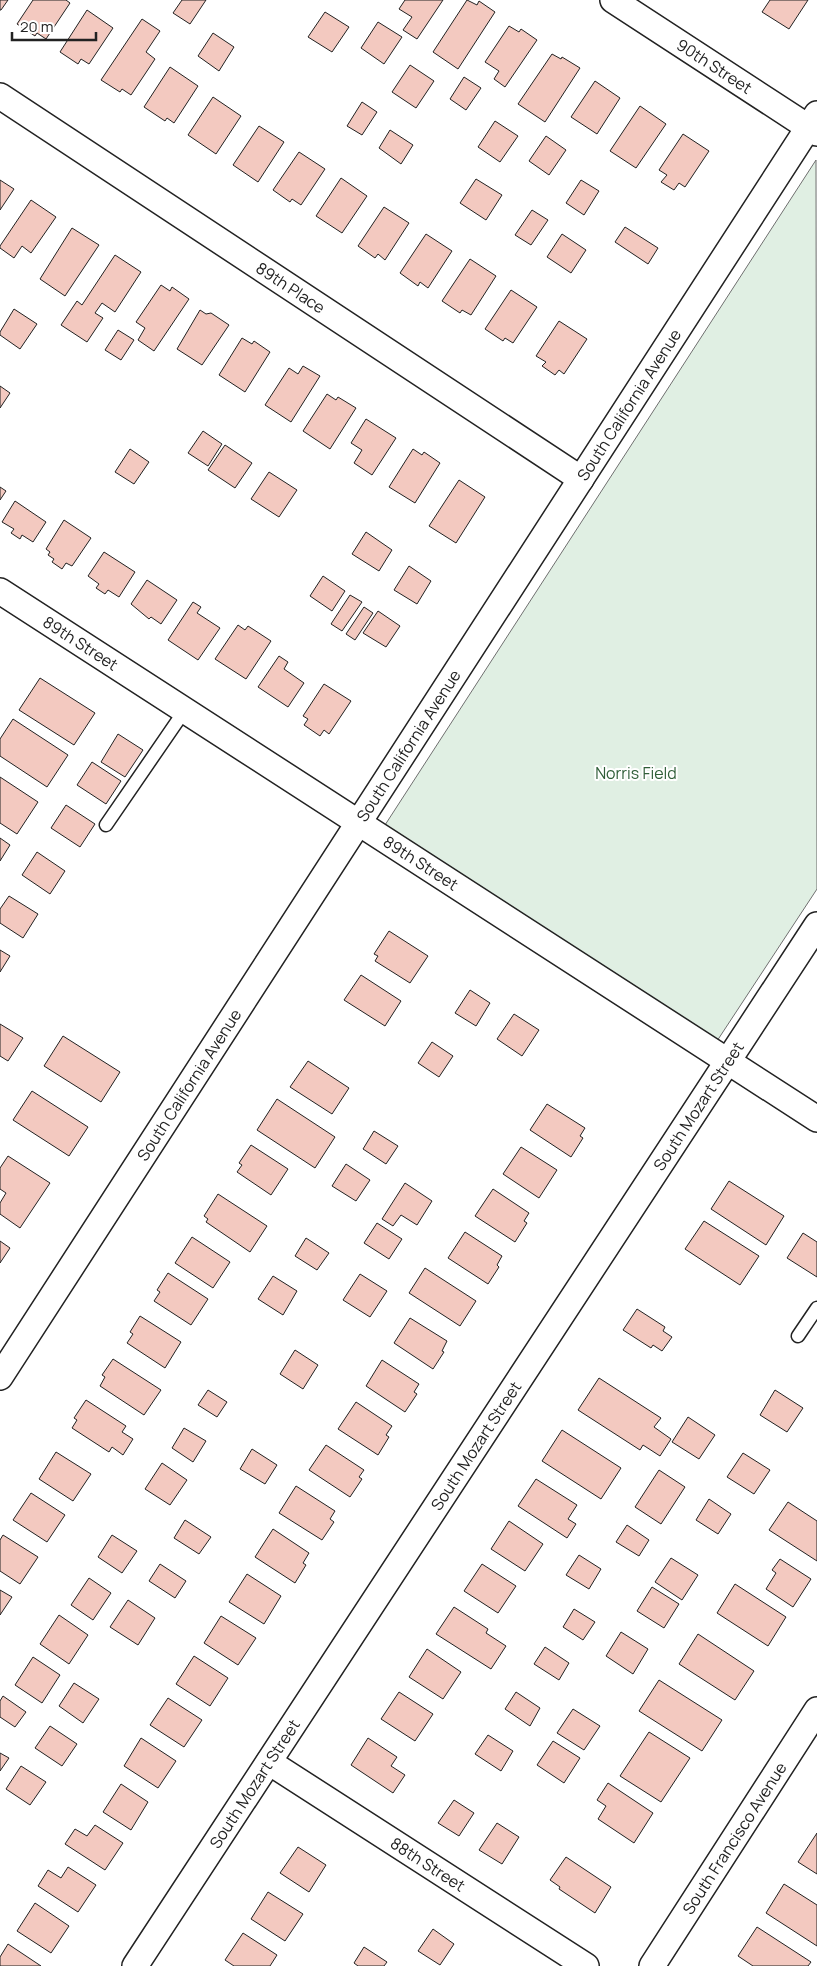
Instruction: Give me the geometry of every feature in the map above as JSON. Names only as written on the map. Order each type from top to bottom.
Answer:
[{"type":"street","name":"90th Street","points":[[613,0],[814,125]]},
{"type":"street","name":"89th Place","points":[[0,96],[581,479]]},
{"type":"street","name":"South California Avenue","points":[[0,1377],[581,479],[814,125]]},
{"type":"street","name":"89th Street","points":[[3,599],[185,710],[817,1119]]},
{"type":"street","name":"South Mozart Street","points":[[135,1966],[817,925]]},
{"type":"street","name":"South Francisco Avenue","points":[[652,1966],[817,1710]]},
{"type":"street","name":"88th Street","points":[[269,1762],[586,1966]]},
{"type":"lane","points":[[106,825],[185,710]]},
{"type":"lane","points":[[798,1336],[817,1308]]},
{"type":"green space","name":"Norris Field","points":[[816,160],[817,889],[717,1041],[385,825]]},
{"type":"building","points":[[0,0],[8,0],[1,10],[0,10]]},
{"type":"building","points":[[33,0],[66,0],[70,3],[46,39],[37,33],[35,36],[17,24]]},
{"type":"building","points":[[182,0],[206,0],[190,24],[173,13]]},
{"type":"building","points":[[405,0],[443,0],[417,39],[403,30],[412,17],[399,9]]},
{"type":"building","points":[[467,0],[477,5],[479,1],[495,12],[458,69],[433,52]]},
{"type":"building","points":[[770,0],[808,0],[789,29],[762,12]]},
{"type":"building","points":[[87,10],[113,28],[89,64],[81,59],[78,64],[60,52]]},
{"type":"building","points":[[325,12],[349,27],[332,52],[308,37]]},
{"type":"building","points":[[142,19],[160,31],[146,52],[155,59],[131,95],[122,89],[120,92],[101,80]]},
{"type":"building","points":[[378,22],[402,37],[384,64],[361,48]]},
{"type":"building","points":[[509,26],[519,32],[521,29],[537,40],[505,87],[494,79],[499,71],[485,62]]},
{"type":"building","points":[[213,33],[234,47],[219,71],[198,56]]},
{"type":"building","points":[[552,54],[561,59],[562,57],[580,68],[545,122],[518,104]]},
{"type":"building","points":[[410,65],[434,81],[416,108],[392,92]]},
{"type":"building","points":[[170,67],[198,86],[174,123],[167,118],[165,121],[144,107]]},
{"type":"building","points":[[464,77],[481,88],[466,110],[450,99]]},
{"type":"building","points":[[595,81],[620,98],[597,134],[571,117]]},
{"type":"building","points":[[213,97],[241,116],[216,154],[188,135]]},
{"type":"building","points":[[362,102],[377,112],[362,135],[347,126]]},
{"type":"building","points":[[640,106],[666,124],[636,168],[610,151]]},
{"type":"building","points":[[495,121],[518,136],[500,162],[478,147]]},
{"type":"building","points":[[259,126],[284,142],[258,182],[233,165]]},
{"type":"building","points":[[390,130],[413,145],[401,164],[379,148]]},
{"type":"building","points":[[683,134],[709,151],[685,187],[679,183],[674,190],[661,182],[667,175],[659,170]]},
{"type":"building","points":[[546,136],[566,150],[549,175],[529,161]]},
{"type":"building","points":[[299,152],[325,169],[301,205],[292,199],[290,202],[273,190]]},
{"type":"building","points":[[341,178],[367,196],[342,233],[316,216]]},
{"type":"building","points":[[476,179],[502,195],[486,220],[460,203]]},
{"type":"building","points":[[0,180],[14,189],[0,210]]},
{"type":"building","points":[[581,180],[599,191],[584,215],[566,203]]},
{"type":"building","points":[[31,200],[56,217],[31,253],[22,246],[14,258],[0,248],[0,246]]},
{"type":"building","points":[[384,207],[409,223],[385,260],[378,254],[375,258],[358,246]]},
{"type":"building","points":[[532,210],[548,220],[531,245],[515,235]]},
{"type":"building","points":[[625,227],[658,248],[648,264],[615,242]]},
{"type":"building","points":[[72,228],[99,245],[65,296],[40,279]]},
{"type":"building","points":[[426,234],[452,251],[428,288],[420,282],[418,286],[400,273]]},
{"type":"building","points":[[562,234],[586,250],[571,273],[547,257]]},
{"type":"building","points":[[115,255],[141,272],[115,312],[102,303],[95,313],[103,318],[87,342],[61,325],[77,301],[82,305]]},
{"type":"building","points":[[470,259],[496,276],[471,315],[462,310],[460,313],[442,301]]},
{"type":"building","points":[[161,285],[170,291],[172,287],[189,299],[154,351],[138,340],[145,328],[136,322]]},
{"type":"building","points":[[511,290],[537,307],[513,343],[505,338],[503,341],[485,329]]},
{"type":"building","points":[[14,309],[37,324],[20,349],[0,335]]},
{"type":"building","points":[[200,310],[206,314],[211,313],[229,325],[202,365],[177,349]]},
{"type":"building","points":[[559,321],[587,339],[564,374],[559,370],[555,375],[542,366],[546,362],[536,356]]},
{"type":"building","points":[[118,330],[134,340],[121,360],[105,350]]},
{"type":"building","points":[[242,338],[252,344],[254,341],[270,352],[245,392],[219,375]]},
{"type":"building","points":[[303,366],[320,376],[291,422],[265,405],[289,368],[298,374]]},
{"type":"building","points":[[0,386],[10,393],[0,408]]},
{"type":"building","points":[[327,394],[336,400],[338,397],[356,408],[330,449],[303,431]]},
{"type":"building","points":[[366,419],[396,438],[372,475],[354,463],[362,450],[351,443]]},
{"type":"building","points":[[203,431],[222,444],[208,466],[188,453]]},
{"type":"building","points":[[225,445],[252,463],[235,488],[208,470]]},
{"type":"building","points":[[130,449],[149,462],[134,484],[115,472]]},
{"type":"building","points":[[413,449],[422,455],[424,452],[440,463],[415,503],[389,487]]},
{"type":"building","points":[[269,472],[297,490],[279,517],[251,499]]},
{"type":"building","points":[[459,480],[485,497],[456,543],[429,526]]},
{"type":"building","points":[[0,487],[6,491],[0,500]]},
{"type":"building","points":[[15,501],[46,522],[33,542],[22,535],[20,539],[11,533],[14,529],[2,522]]},
{"type":"building","points":[[64,520],[91,538],[72,566],[66,563],[62,569],[52,562],[54,559],[48,555],[50,552],[46,549]]},
{"type":"building","points":[[366,532],[392,550],[379,571],[352,554]]},
{"type":"building","points":[[104,552],[135,572],[119,597],[108,590],[105,594],[96,588],[99,584],[88,576]]},
{"type":"building","points":[[409,566],[431,581],[417,604],[394,590]]},
{"type":"building","points":[[323,576],[345,591],[332,611],[310,596]]},
{"type":"building","points":[[147,580],[177,600],[161,624],[151,617],[149,619],[131,604]]},
{"type":"building","points":[[350,595],[362,602],[342,631],[331,624]]},
{"type":"building","points":[[193,602],[201,607],[197,613],[220,628],[198,660],[168,640]]},
{"type":"building","points":[[364,607],[373,613],[355,640],[346,634]]},
{"type":"building","points":[[378,611],[400,626],[386,647],[363,633]]},
{"type":"building","points":[[238,625],[245,630],[248,626],[271,641],[246,679],[215,659]]},
{"type":"building","points":[[279,656],[288,662],[284,669],[304,683],[288,707],[258,687]]},
{"type":"building","points":[[40,678],[95,713],[74,745],[19,710]]},
{"type":"building","points":[[324,684],[351,701],[329,734],[324,730],[320,736],[304,725],[308,719],[303,716]]},
{"type":"building","points":[[13,719],[68,755],[47,787],[0,756],[0,739]]},
{"type":"building","points":[[118,734],[143,750],[125,777],[101,762]]},
{"type":"building","points":[[92,762],[121,781],[106,804],[77,785]]},
{"type":"building","points":[[0,777],[38,802],[17,834],[0,823]]},
{"type":"building","points":[[66,805],[95,824],[80,847],[51,828]]},
{"type":"building","points":[[0,838],[10,845],[0,861]]},
{"type":"building","points":[[37,852],[65,871],[50,894],[22,875]]},
{"type":"building","points":[[9,896],[38,914],[23,938],[0,923],[0,909]]},
{"type":"building","points":[[389,931],[428,956],[410,983],[375,961],[378,956],[374,954]]},
{"type":"building","points":[[0,950],[10,956],[0,972]]},
{"type":"building","points":[[361,975],[401,1001],[385,1026],[344,1000]]},
{"type":"building","points":[[470,990],[490,1003],[476,1026],[455,1013]]},
{"type":"building","points":[[514,1014],[539,1030],[522,1056],[497,1039]]},
{"type":"building","points":[[0,1024],[23,1038],[8,1061],[0,1056]]},
{"type":"building","points":[[63,1036],[120,1072],[101,1102],[44,1066]]},
{"type":"building","points":[[432,1042],[453,1056],[439,1077],[418,1063]]},
{"type":"building","points":[[308,1061],[349,1088],[332,1114],[290,1087]]},
{"type":"building","points":[[32,1091],[88,1127],[69,1156],[13,1120]]},
{"type":"building","points":[[277,1099],[335,1137],[315,1168],[257,1130]]},
{"type":"building","points":[[547,1104],[585,1128],[580,1136],[583,1138],[571,1157],[530,1130]]},
{"type":"building","points":[[374,1131],[398,1146],[386,1164],[363,1149]]},
{"type":"building","points":[[251,1145],[288,1169],[271,1195],[237,1172],[242,1165],[239,1163]]},
{"type":"building","points":[[521,1147],[557,1170],[539,1198],[503,1174]]},
{"type":"building","points":[[8,1156],[50,1183],[20,1228],[0,1214],[0,1203],[6,1193],[0,1189],[0,1168]]},
{"type":"building","points":[[346,1164],[370,1180],[356,1201],[332,1186]]},
{"type":"building","points":[[729,1181],[784,1216],[766,1245],[711,1209]]},
{"type":"building","points":[[405,1183],[432,1201],[417,1225],[401,1215],[393,1226],[382,1219]]},
{"type":"building","points":[[493,1189],[529,1213],[524,1221],[527,1223],[515,1242],[475,1216]]},
{"type":"building","points":[[218,1194],[267,1226],[250,1252],[206,1222],[208,1219],[204,1216]]},
{"type":"building","points":[[704,1221],[759,1256],[740,1285],[685,1249]]},
{"type":"building","points":[[377,1223],[402,1239],[389,1259],[364,1243]]},
{"type":"building","points":[[465,1232],[502,1256],[497,1265],[499,1267],[488,1284],[448,1258]]},
{"type":"building","points":[[803,1233],[817,1242],[817,1277],[787,1258]]},
{"type":"building","points":[[192,1237],[230,1262],[213,1288],[175,1263]]},
{"type":"building","points":[[306,1238],[329,1253],[317,1270],[295,1256]]},
{"type":"building","points":[[0,1241],[10,1248],[0,1263]]},
{"type":"building","points":[[425,1268],[476,1301],[460,1326],[409,1293]]},
{"type":"building","points":[[168,1273],[208,1299],[191,1325],[154,1301],[160,1292],[157,1290]]},
{"type":"building","points":[[360,1274],[387,1291],[370,1317],[343,1300]]},
{"type":"building","points":[[273,1276],[297,1291],[283,1315],[258,1299]]},
{"type":"building","points":[[637,1309],[665,1327],[663,1331],[672,1337],[662,1351],[653,1345],[651,1348],[623,1330]]},
{"type":"building","points":[[140,1316],[181,1342],[165,1368],[127,1343],[133,1334],[130,1332]]},
{"type":"building","points":[[410,1318],[447,1341],[442,1351],[444,1352],[433,1369],[394,1343]]},
{"type":"building","points":[[295,1350],[318,1365],[303,1389],[280,1374]]},
{"type":"building","points":[[113,1359],[161,1390],[144,1415],[100,1386],[105,1377],[102,1375]]},
{"type":"building","points":[[382,1360],[419,1384],[414,1392],[417,1394],[405,1412],[366,1386]]},
{"type":"building","points":[[599,1378],[661,1418],[654,1427],[671,1439],[660,1456],[643,1445],[640,1450],[578,1410]]},
{"type":"building","points":[[208,1390],[227,1402],[217,1417],[198,1405]]},
{"type":"building","points":[[775,1390],[803,1408],[787,1432],[760,1415]]},
{"type":"building","points":[[86,1400],[126,1426],[122,1432],[133,1439],[123,1455],[112,1447],[109,1452],[72,1428],[77,1420],[74,1418]]},
{"type":"building","points":[[356,1402],[392,1426],[386,1435],[389,1437],[378,1455],[338,1429]]},
{"type":"building","points":[[688,1417],[715,1435],[699,1459],[672,1442]]},
{"type":"building","points":[[184,1428],[206,1441],[193,1462],[172,1448]]},
{"type":"building","points":[[562,1430],[621,1468],[601,1499],[542,1461]]},
{"type":"building","points":[[326,1445],[364,1470],[359,1477],[362,1479],[350,1497],[309,1470]]},
{"type":"building","points":[[252,1449],[277,1465],[265,1484],[240,1469]]},
{"type":"building","points":[[56,1452],[91,1474],[73,1501],[39,1479]]},
{"type":"building","points":[[743,1453],[770,1470],[754,1494],[727,1477]]},
{"type":"building","points":[[162,1463],[187,1480],[170,1505],[145,1489]]},
{"type":"building","points":[[659,1470],[685,1487],[661,1524],[635,1507]]},
{"type":"building","points":[[536,1479],[577,1505],[568,1519],[576,1524],[567,1538],[518,1506]]},
{"type":"building","points":[[296,1486],[335,1511],[330,1519],[334,1522],[322,1540],[279,1513]]},
{"type":"building","points":[[31,1493],[65,1515],[47,1542],[13,1520]]},
{"type":"building","points":[[709,1499],[731,1514],[718,1534],[696,1520]]},
{"type":"building","points":[[788,1502],[817,1521],[817,1561],[769,1530]]},
{"type":"building","points":[[185,1520],[211,1537],[199,1554],[174,1538]]},
{"type":"building","points":[[509,1521],[543,1544],[525,1571],[491,1549]]},
{"type":"building","points":[[627,1525],[649,1540],[639,1556],[616,1542]]},
{"type":"building","points":[[273,1529],[309,1553],[303,1563],[306,1565],[295,1583],[255,1557]]},
{"type":"building","points":[[3,1535],[38,1557],[20,1584],[0,1571],[0,1540]]},
{"type":"building","points":[[112,1535],[137,1551],[122,1573],[98,1557]]},
{"type":"building","points":[[579,1555],[601,1569],[589,1589],[566,1575]]},
{"type":"building","points":[[671,1558],[698,1575],[682,1600],[655,1582]]},
{"type":"building","points":[[780,1559],[811,1579],[793,1607],[766,1589],[776,1573],[772,1570]]},
{"type":"building","points":[[160,1564],[186,1581],[175,1598],[149,1581]]},
{"type":"building","points":[[482,1564],[516,1586],[498,1613],[464,1591]]},
{"type":"building","points":[[247,1574],[281,1596],[264,1624],[229,1602]]},
{"type":"building","points":[[89,1578],[111,1593],[93,1620],[71,1605]]},
{"type":"building","points":[[735,1584],[786,1617],[768,1646],[717,1613]]},
{"type":"building","points":[[652,1587],[679,1604],[664,1628],[637,1611]]},
{"type":"building","points":[[0,1590],[12,1597],[0,1615]]},
{"type":"building","points":[[128,1600],[155,1618],[138,1645],[110,1627]]},
{"type":"building","points":[[454,1607],[488,1629],[486,1633],[506,1646],[491,1669],[436,1634]]},
{"type":"building","points":[[574,1609],[595,1622],[583,1640],[563,1627]]},
{"type":"building","points":[[59,1615],[88,1635],[69,1664],[40,1644]]},
{"type":"building","points":[[221,1616],[256,1638],[238,1665],[204,1643]]},
{"type":"building","points":[[621,1632],[648,1649],[633,1674],[606,1656]]},
{"type":"building","points":[[698,1634],[754,1671],[735,1700],[679,1664]]},
{"type":"building","points":[[545,1647],[569,1663],[559,1680],[534,1664]]},
{"type":"building","points":[[427,1649],[461,1672],[443,1699],[409,1677]]},
{"type":"building","points":[[194,1656],[228,1678],[210,1706],[176,1684]]},
{"type":"building","points":[[33,1657],[60,1675],[42,1703],[15,1685]]},
{"type":"building","points":[[659,1680],[722,1720],[702,1751],[639,1711]]},
{"type":"building","points":[[74,1683],[99,1699],[83,1723],[59,1706]]},
{"type":"building","points":[[399,1692],[433,1714],[415,1741],[381,1719]]},
{"type":"building","points":[[516,1692],[540,1708],[530,1726],[505,1709]]},
{"type":"building","points":[[3,1696],[26,1712],[15,1727],[0,1717],[0,1701]]},
{"type":"building","points":[[168,1698],[202,1720],[184,1747],[150,1725]]},
{"type":"building","points":[[573,1709],[600,1726],[584,1750],[557,1733]]},
{"type":"building","points":[[50,1726],[77,1744],[62,1766],[35,1748]]},
{"type":"building","points":[[649,1732],[690,1758],[661,1802],[620,1776]]},
{"type":"building","points":[[488,1735],[513,1751],[501,1771],[475,1754]]},
{"type":"building","points":[[141,1738],[176,1761],[158,1788],[124,1766]]},
{"type":"building","points":[[368,1738],[397,1757],[391,1766],[405,1775],[393,1793],[351,1765]]},
{"type":"building","points":[[553,1741],[580,1758],[564,1783],[537,1765]]},
{"type":"building","points":[[0,1753],[9,1758],[0,1771]]},
{"type":"building","points":[[21,1766],[46,1782],[30,1805],[6,1789]]},
{"type":"building","points":[[608,1783],[653,1813],[634,1843],[598,1819],[606,1806],[597,1800]]},
{"type":"building","points":[[121,1784],[148,1802],[131,1830],[103,1812]]},
{"type":"building","points":[[454,1800],[474,1813],[459,1836],[438,1823]]},
{"type":"building","points":[[497,1823],[519,1837],[502,1864],[479,1850]]},
{"type":"building","points":[[95,1825],[123,1843],[105,1870],[65,1844],[75,1829],[87,1836]]},
{"type":"building","points":[[817,1833],[817,1874],[798,1862]]},
{"type":"building","points":[[298,1847],[326,1865],[309,1892],[280,1873]]},
{"type":"building","points":[[566,1857],[611,1887],[595,1913],[559,1889],[560,1887],[550,1880]]},
{"type":"building","points":[[68,1867],[96,1885],[78,1912],[38,1886],[48,1870],[61,1878]]},
{"type":"building","points":[[784,1884],[817,1905],[817,1946],[766,1913]]},
{"type":"building","points":[[268,1892],[303,1914],[285,1941],[251,1919]]},
{"type":"building","points":[[35,1903],[69,1926],[51,1953],[17,1931]]},
{"type":"building","points":[[757,1927],[811,1962],[808,1966],[753,1966],[738,1956]]},
{"type":"building","points":[[433,1929],[454,1944],[440,1965],[418,1951]]},
{"type":"building","points":[[243,1933],[277,1955],[270,1966],[234,1966],[225,1960]]},
{"type":"building","points":[[8,1944],[41,1966],[0,1966],[0,1957]]},
{"type":"building","points":[[364,1947],[387,1962],[384,1966],[358,1966],[354,1963]]}]
